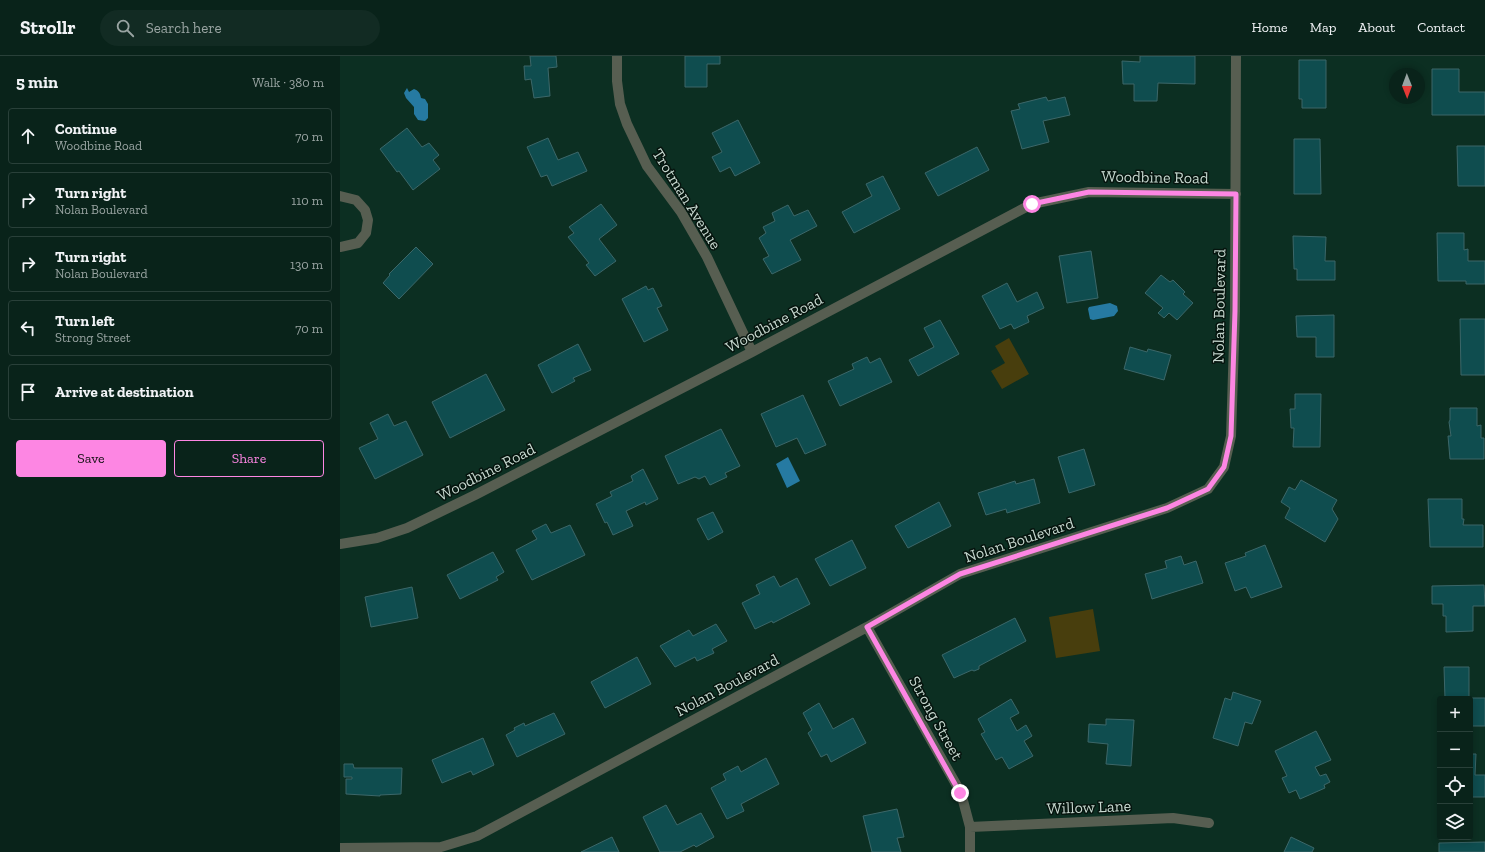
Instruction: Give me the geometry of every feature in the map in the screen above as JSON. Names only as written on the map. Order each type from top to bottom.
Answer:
[{"type":"street","name":"Trotman Avenue","points":[[617,56],[617,81],[620,104],[627,124],[647,166],[681,212],[707,257],[752,352]]},
{"type":"street","name":"Nolan Boulevard","points":[[340,848],[441,847],[477,836],[867,627],[960,574],[1167,508],[1208,489],[1224,467],[1231,436],[1235,311],[1236,56]]},
{"type":"street","name":"Woodbine Road","points":[[340,544],[378,538],[407,528],[475,495],[752,352],[1032,204],[1089,192],[1236,194]]},
{"type":"street","points":[[340,196],[356,200],[365,210],[368,220],[366,233],[358,243],[340,247]]},
{"type":"street","name":"Strong Street","points":[[867,627],[960,793],[970,826],[970,852]]},
{"type":"street","name":"Willow Lane","points":[[970,826],[1173,818],[1209,823]]},
{"type":"shaded area","points":[[1009,338],[1029,374],[1002,389],[991,371],[1005,363],[995,346]]},
{"type":"shaded area","points":[[1093,609],[1100,651],[1056,658],[1049,617]]},
{"type":"water","points":[[407,88],[409,92],[414,89],[420,93],[421,98],[425,99],[428,104],[428,118],[425,121],[418,120],[414,114],[414,107],[406,98],[404,93]]},
{"type":"water","points":[[1110,303],[1117,306],[1118,311],[1114,316],[1093,320],[1090,319],[1089,307]]},
{"type":"water","points":[[788,457],[800,481],[787,488],[776,464]]},
{"type":"building","points":[[530,56],[556,56],[557,67],[548,68],[550,96],[534,98],[531,79],[525,80],[524,66],[531,66]]},
{"type":"building","points":[[685,56],[720,56],[720,64],[707,64],[707,87],[685,87]]},
{"type":"building","points":[[1140,56],[1195,56],[1195,84],[1158,83],[1157,101],[1134,101],[1134,84],[1123,84],[1122,61],[1140,62]]},
{"type":"building","points":[[1299,60],[1326,60],[1326,108],[1302,108],[1302,99],[1299,99]]},
{"type":"building","points":[[1432,69],[1459,69],[1459,92],[1485,92],[1485,115],[1432,115]]},
{"type":"building","points":[[1046,97],[1048,101],[1065,97],[1070,115],[1043,121],[1049,142],[1022,149],[1011,111],[1020,109],[1018,104]]},
{"type":"building","points":[[738,120],[760,163],[735,176],[730,167],[720,172],[712,157],[722,152],[712,133]]},
{"type":"building","points":[[407,128],[422,147],[429,143],[439,155],[433,160],[440,169],[413,190],[380,149]]},
{"type":"building","points":[[548,138],[558,160],[578,152],[587,171],[552,186],[547,175],[541,177],[527,147]]},
{"type":"building","points":[[1294,139],[1320,139],[1321,194],[1294,194]]},
{"type":"building","points":[[1457,146],[1485,146],[1485,186],[1458,186]]},
{"type":"building","points":[[977,147],[989,170],[938,196],[925,173]]},
{"type":"building","points":[[883,176],[900,209],[854,233],[842,212],[872,196],[866,184]]},
{"type":"building","points":[[601,204],[617,225],[599,239],[616,261],[595,276],[586,265],[589,263],[568,237],[574,233],[569,227]]},
{"type":"building","points":[[788,205],[794,216],[808,210],[817,226],[790,240],[801,260],[772,274],[763,259],[769,256],[759,238],[766,233],[763,227],[775,221],[772,213]]},
{"type":"building","points":[[1437,233],[1464,233],[1464,250],[1468,249],[1468,261],[1485,261],[1485,284],[1466,284],[1466,281],[1438,281]]},
{"type":"building","points":[[1293,236],[1326,237],[1325,261],[1335,261],[1335,280],[1297,280],[1297,269],[1294,269]]},
{"type":"building","points":[[416,247],[433,264],[399,299],[383,283],[390,275],[389,274]]},
{"type":"building","points":[[1091,251],[1098,298],[1067,303],[1059,256]]},
{"type":"building","points":[[1161,275],[1170,282],[1173,280],[1185,292],[1183,294],[1193,303],[1177,320],[1169,313],[1164,318],[1158,313],[1163,308],[1145,293]]},
{"type":"building","points":[[1007,283],[1017,302],[1037,292],[1044,308],[1027,316],[1029,322],[1014,329],[1011,324],[1000,329],[982,296]]},
{"type":"building","points":[[646,286],[648,290],[653,288],[662,306],[657,308],[668,330],[644,342],[622,299]]},
{"type":"building","points":[[1334,315],[1334,357],[1316,357],[1316,337],[1297,337],[1296,316]]},
{"type":"building","points":[[1460,319],[1485,319],[1485,375],[1461,375]]},
{"type":"building","points":[[940,320],[959,354],[918,376],[909,360],[934,347],[924,328]]},
{"type":"building","points":[[578,344],[591,370],[573,378],[575,381],[552,393],[538,365]]},
{"type":"building","points":[[1130,347],[1147,352],[1148,349],[1171,355],[1164,380],[1124,369]]},
{"type":"building","points":[[867,357],[870,363],[880,358],[892,382],[840,406],[828,381],[854,369],[852,364]]},
{"type":"building","points":[[486,374],[505,410],[450,438],[432,402]]},
{"type":"building","points":[[1295,394],[1321,394],[1320,447],[1293,447],[1294,428],[1291,428],[1290,409],[1295,409]]},
{"type":"building","points":[[803,395],[826,445],[805,454],[797,438],[776,447],[761,414]]},
{"type":"building","points":[[1450,408],[1477,408],[1477,426],[1481,425],[1481,438],[1484,438],[1484,459],[1450,459],[1448,436],[1451,436],[1449,422]]},
{"type":"building","points":[[388,414],[394,426],[406,421],[423,455],[375,479],[359,448],[378,439],[370,423]]},
{"type":"building","points":[[721,429],[740,466],[725,473],[727,477],[710,485],[705,476],[699,479],[695,477],[678,484],[665,456]]},
{"type":"building","points":[[1084,449],[1095,485],[1069,493],[1058,457]]},
{"type":"building","points":[[643,469],[658,499],[646,505],[645,502],[626,511],[633,526],[613,535],[607,522],[605,523],[596,504],[612,496],[610,492],[633,481],[631,476]]},
{"type":"building","points":[[1034,479],[1040,503],[1007,513],[1006,509],[986,515],[978,493],[1015,481],[1016,484]]},
{"type":"building","points":[[1301,480],[1337,500],[1332,509],[1338,519],[1325,542],[1285,518],[1290,508],[1281,502],[1289,487],[1295,490]]},
{"type":"building","points":[[1428,499],[1462,499],[1462,519],[1464,519],[1463,525],[1483,525],[1483,547],[1430,547]]},
{"type":"building","points":[[939,502],[951,526],[908,548],[895,526]]},
{"type":"building","points":[[713,512],[723,532],[708,540],[697,519]]},
{"type":"building","points":[[546,524],[551,533],[570,525],[585,555],[532,580],[516,550],[537,539],[532,531]]},
{"type":"building","points":[[852,540],[866,568],[830,586],[815,559]]},
{"type":"building","points":[[1265,545],[1282,587],[1251,598],[1246,587],[1235,591],[1225,563],[1246,556],[1245,553]]},
{"type":"building","points":[[493,552],[504,572],[496,577],[498,580],[460,599],[447,575]]},
{"type":"building","points":[[1181,556],[1184,565],[1196,561],[1203,583],[1152,599],[1145,574],[1167,568],[1165,561]]},
{"type":"building","points":[[774,576],[780,587],[797,578],[810,604],[773,623],[772,621],[755,629],[742,603],[760,594],[756,585]]},
{"type":"building","points":[[1484,585],[1485,606],[1473,606],[1473,631],[1446,632],[1446,616],[1443,616],[1443,604],[1432,604],[1432,586]]},
{"type":"building","points":[[412,587],[418,618],[371,627],[365,597]]},
{"type":"building","points":[[1015,618],[1026,641],[979,666],[979,669],[974,671],[972,670],[954,678],[942,655]]},
{"type":"building","points":[[716,624],[727,641],[712,649],[714,653],[697,661],[695,657],[675,667],[660,646],[689,630],[693,636]]},
{"type":"building","points":[[637,657],[651,684],[605,708],[591,682]]},
{"type":"building","points":[[1444,667],[1469,667],[1469,696],[1445,696]]},
{"type":"building","points":[[1233,692],[1261,701],[1252,724],[1245,722],[1238,746],[1213,738],[1225,698],[1231,700]]},
{"type":"building","points":[[1473,698],[1485,698],[1485,726],[1473,726]]},
{"type":"building","points":[[1011,699],[1019,713],[1010,718],[1017,731],[1026,725],[1032,736],[1024,741],[1033,756],[1009,769],[1002,757],[996,760],[981,734],[985,732],[978,719]]},
{"type":"building","points":[[819,703],[833,729],[853,718],[866,743],[831,762],[827,754],[821,757],[808,733],[812,730],[803,713]]},
{"type":"building","points":[[554,713],[565,734],[517,757],[506,735],[515,730],[514,728],[524,723],[525,726]]},
{"type":"building","points":[[1106,719],[1134,720],[1131,766],[1106,764],[1108,744],[1088,742],[1089,724],[1106,725]]},
{"type":"building","points":[[1316,731],[1331,760],[1315,767],[1320,776],[1326,774],[1330,782],[1324,785],[1325,788],[1300,799],[1296,790],[1289,793],[1282,778],[1287,776],[1275,751]]},
{"type":"building","points":[[483,738],[494,765],[473,775],[471,771],[442,783],[432,760]]},
{"type":"building","points":[[1473,754],[1476,754],[1475,775],[1485,775],[1485,797],[1473,797]]},
{"type":"building","points":[[766,758],[779,784],[741,804],[744,811],[727,819],[711,788],[726,780],[723,774],[738,766],[741,772]]},
{"type":"building","points":[[344,764],[353,764],[354,768],[402,768],[401,794],[380,796],[346,794],[346,779],[352,779],[352,777],[344,777]]},
{"type":"building","points":[[666,805],[677,825],[701,813],[714,837],[696,847],[694,845],[680,852],[660,852],[643,817]]},
{"type":"building","points":[[897,809],[904,837],[897,838],[901,852],[872,852],[863,816]]},
{"type":"building","points":[[612,837],[619,852],[581,852]]},
{"type":"building","points":[[1291,837],[1314,848],[1312,852],[1284,852]]},
{"type":"building","points":[[1485,842],[1485,852],[1439,852],[1439,843]]},
{"type":"route","points":[[960,793],[867,627],[960,574],[1167,508],[1208,489],[1224,467],[1231,436],[1235,311],[1236,194],[1089,192],[1032,204]]}]
